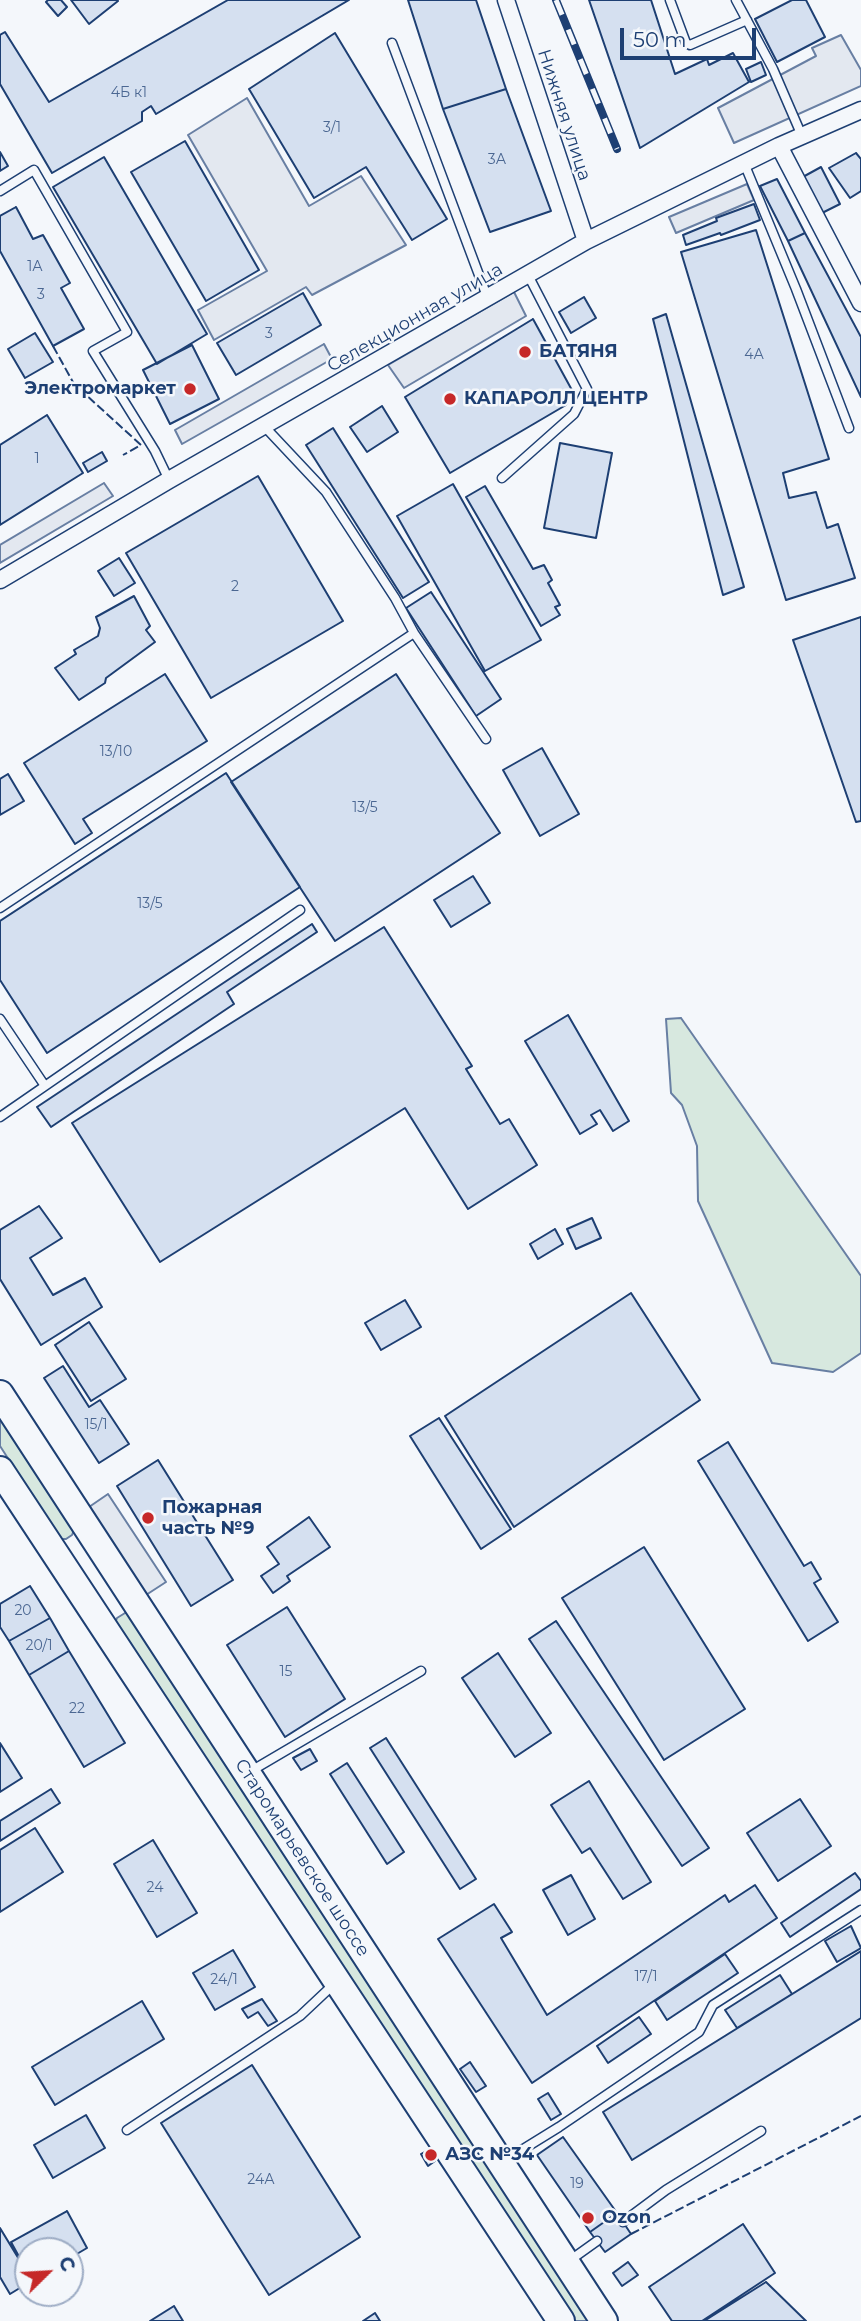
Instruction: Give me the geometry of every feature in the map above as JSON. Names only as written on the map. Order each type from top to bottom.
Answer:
[{"type":"main road","name":"Старомарьевское шоссе","points":[[0,1394],[604,2321]]},
{"type":"main road","name":"Старомарьевское шоссе","points":[[0,1470],[338,1980],[558,2319]]},
{"type":"main road","points":[[70,1578],[104,1555]]},
{"type":"street","name":"Нижняя улица","points":[[506,0],[586,241]]},
{"type":"street","name":"Селекционная улица","points":[[0,580],[586,241],[779,146],[861,110]]},
{"type":"street","points":[[779,146],[861,303]]},
{"type":"lane","points":[[670,0],[686,43],[690,45],[747,20]]},
{"type":"lane","points":[[736,0],[773,69],[802,136]]},
{"type":"lane","points":[[392,43],[488,299]]},
{"type":"lane","points":[[744,163],[849,428]]},
{"type":"lane","points":[[0,191],[34,170],[127,332],[93,351],[155,451],[169,480]]},
{"type":"lane","points":[[502,478],[573,414],[587,389],[528,275]]},
{"type":"lane","points":[[264,426],[326,492],[395,598],[414,633],[486,739]]},
{"type":"lane","points":[[0,908],[414,633]]},
{"type":"lane","points":[[0,1117],[300,910]]},
{"type":"lane","points":[[0,1019],[45,1086]]},
{"type":"lane","points":[[247,1773],[421,1671]]},
{"type":"lane","points":[[501,2163],[699,2032],[713,2005],[861,1910]]},
{"type":"lane","points":[[127,2130],[300,2016],[338,1980]]},
{"type":"lane","points":[[623,2222],[666,2190],[761,2131]]},
{"type":"lane","points":[[566,2263],[597,2241]]},
{"type":"shaded area","points":[[841,35],[861,70],[861,86],[734,143],[718,108],[816,56],[812,48]]},
{"type":"shaded area","points":[[247,98],[309,206],[361,176],[406,245],[312,295],[306,287],[214,340],[198,310],[267,271],[188,135]]},
{"type":"shaded area","points":[[747,184],[754,200],[676,233],[669,217]]},
{"type":"shaded area","points":[[514,292],[526,316],[404,388],[388,365]]},
{"type":"shaded area","points":[[324,344],[332,359],[182,444],[175,430]]},
{"type":"shaded area","points":[[104,483],[113,496],[0,563],[0,545]]},
{"type":"shaded area","points":[[681,1018],[861,1276],[861,1353],[833,1372],[772,1363],[698,1201],[697,1146],[682,1105],[671,1093],[666,1019]]},
{"type":"shaded area","points":[[0,1416],[74,1530],[66,1539],[60,1539],[0,1446]]},
{"type":"shaded area","points":[[108,1494],[166,1582],[146,1595],[89,1507]]},
{"type":"shaded area","points":[[130,1613],[593,2321],[572,2321],[115,1623],[117,1618]]},
{"type":"building","points":[[61,0],[67,7],[58,16],[46,2]]},
{"type":"building","points":[[71,0],[117,0],[118,1],[89,24]]},
{"type":"building","points":[[228,0],[349,0],[156,114],[151,106],[142,112],[142,121],[52,173],[0,84],[0,35],[5,32],[49,102]]},
{"type":"building","points":[[408,0],[476,0],[506,89],[443,109]]},
{"type":"building","points":[[589,0],[651,0],[675,74],[707,59],[709,65],[733,53],[749,82],[640,148]]},
{"type":"building","points":[[792,0],[806,0],[825,37],[777,62],[755,19]]},
{"type":"building","points":[[335,33],[447,219],[412,240],[366,167],[314,198],[249,89]]},
{"type":"building","points":[[761,62],[766,75],[751,82],[746,69]]},
{"type":"building","points":[[506,89],[551,211],[490,232],[443,109]]},
{"type":"building","points":[[185,141],[259,270],[206,301],[131,172]]},
{"type":"building","points":[[0,152],[8,166],[0,171]]},
{"type":"building","points":[[856,153],[861,159],[861,191],[850,198],[829,168]]},
{"type":"building","points":[[104,157],[207,334],[157,364],[53,187]]},
{"type":"building","points":[[821,167],[840,204],[822,213],[801,178]]},
{"type":"building","points":[[777,179],[805,233],[788,241],[760,186]]},
{"type":"building","points":[[754,204],[760,220],[686,245],[683,235],[717,221],[716,218]]},
{"type":"building","points":[[16,207],[33,239],[43,235],[70,283],[61,288],[84,329],[53,346],[0,251],[0,216]]},
{"type":"building","points":[[756,230],[829,459],[783,473],[789,498],[816,492],[827,528],[838,524],[855,578],[786,600],[681,252]]},
{"type":"building","points":[[805,233],[861,337],[861,397],[788,241]]},
{"type":"building","points":[[303,293],[321,325],[236,375],[217,343]]},
{"type":"building","points":[[584,297],[596,318],[571,333],[559,312]]},
{"type":"building","points":[[666,314],[744,587],[723,595],[653,319]]},
{"type":"building","points":[[533,319],[573,392],[566,405],[450,473],[405,397]]},
{"type":"building","points":[[35,333],[53,362],[25,378],[8,349]]},
{"type":"building","points":[[192,345],[219,399],[170,424],[143,370]]},
{"type":"building","points":[[382,406],[398,432],[367,452],[350,427]]},
{"type":"building","points":[[47,415],[83,473],[0,525],[0,445]]},
{"type":"building","points":[[333,428],[429,582],[403,598],[306,445]]},
{"type":"building","points":[[560,443],[612,453],[596,538],[544,528]]},
{"type":"building","points":[[102,452],[107,461],[88,472],[83,463]]},
{"type":"building","points":[[258,476],[343,621],[211,698],[126,553]]},
{"type":"building","points":[[453,484],[541,640],[485,671],[397,516]]},
{"type":"building","points":[[485,486],[533,569],[544,565],[552,580],[548,583],[560,605],[555,607],[560,615],[541,626],[466,497]]},
{"type":"building","points":[[119,558],[135,583],[114,596],[98,571]]},
{"type":"building","points":[[431,592],[501,699],[476,716],[406,608]]},
{"type":"building","points":[[134,596],[150,626],[146,630],[155,642],[106,678],[105,683],[79,700],[55,668],[76,654],[74,650],[98,636],[100,628],[96,617]]},
{"type":"building","points":[[861,617],[861,821],[856,822],[793,640]]},
{"type":"building","points":[[165,674],[207,741],[83,819],[92,833],[75,844],[24,763]]},
{"type":"building","points":[[396,674],[500,833],[335,941],[231,782]]},
{"type":"building","points":[[542,748],[579,814],[540,836],[503,770]]},
{"type":"building","points":[[226,773],[300,887],[47,1053],[0,980],[0,921]]},
{"type":"building","points":[[8,774],[24,801],[0,815],[0,779]]},
{"type":"building","points":[[473,876],[490,903],[451,927],[434,900]]},
{"type":"building","points":[[312,924],[317,932],[227,992],[234,1004],[51,1127],[37,1107]]},
{"type":"building","points":[[384,927],[472,1066],[466,1069],[500,1124],[509,1119],[537,1165],[468,1209],[405,1108],[160,1262],[72,1123]]},
{"type":"building","points":[[568,1015],[629,1121],[613,1131],[600,1110],[591,1115],[597,1124],[580,1134],[525,1041]]},
{"type":"building","points":[[39,1206],[62,1238],[30,1258],[53,1295],[85,1278],[102,1307],[41,1345],[0,1279],[0,1230]]},
{"type":"building","points":[[592,1218],[601,1238],[576,1249],[567,1229]]},
{"type":"building","points":[[555,1229],[563,1244],[538,1259],[530,1244]]},
{"type":"building","points":[[631,1293],[700,1400],[514,1527],[445,1416]]},
{"type":"building","points":[[405,1300],[421,1327],[381,1350],[365,1323]]},
{"type":"building","points":[[89,1322],[126,1379],[91,1401],[55,1345]]},
{"type":"building","points":[[63,1366],[89,1407],[100,1400],[129,1444],[99,1463],[44,1378]]},
{"type":"building","points":[[439,1418],[511,1529],[481,1549],[410,1436]]},
{"type":"building","points":[[728,1442],[804,1566],[811,1562],[821,1579],[814,1583],[838,1622],[808,1641],[698,1461]]},
{"type":"building","points":[[158,1460],[233,1580],[191,1606],[117,1486]]},
{"type":"building","points":[[309,1517],[330,1547],[287,1576],[290,1581],[273,1593],[261,1576],[279,1564],[267,1547]]},
{"type":"building","points":[[644,1547],[745,1709],[664,1760],[562,1598]]},
{"type":"building","points":[[30,1586],[50,1618],[9,1641],[0,1627],[0,1604]]},
{"type":"building","points":[[287,1607],[345,1699],[285,1737],[227,1645]]},
{"type":"building","points":[[50,1618],[69,1651],[29,1675],[9,1641]]},
{"type":"building","points":[[556,1621],[709,1848],[682,1866],[529,1639]]},
{"type":"building","points":[[69,1651],[125,1743],[84,1767],[29,1675]]},
{"type":"building","points":[[498,1653],[551,1733],[515,1757],[462,1678]]},
{"type":"building","points":[[386,1738],[476,1879],[460,1889],[370,1748]]},
{"type":"building","points":[[0,1743],[22,1778],[0,1792]]},
{"type":"building","points":[[310,1749],[317,1761],[301,1770],[293,1758]]},
{"type":"building","points":[[347,1763],[404,1852],[387,1864],[330,1774]]},
{"type":"building","points":[[589,1781],[651,1882],[623,1899],[590,1848],[582,1853],[551,1805]]},
{"type":"building","points":[[51,1789],[60,1803],[0,1841],[0,1821]]},
{"type":"building","points":[[800,1799],[831,1846],[778,1881],[747,1833]]},
{"type":"building","points":[[35,1828],[63,1872],[0,1912],[0,1850]]},
{"type":"building","points":[[153,1840],[197,1913],[157,1937],[114,1864]]},
{"type":"building","points":[[855,1873],[861,1881],[861,1889],[790,1937],[781,1923]]},
{"type":"building","points":[[571,1875],[595,1919],[568,1935],[543,1890]]},
{"type":"building","points":[[755,1885],[777,1918],[532,2083],[438,1939],[494,1904],[512,1932],[501,1938],[547,2015],[725,1895],[729,1902]]},
{"type":"building","points":[[851,1926],[861,1948],[837,1962],[825,1941]]},
{"type":"building","points":[[233,1950],[255,1987],[215,2010],[193,1973]]},
{"type":"building","points":[[861,1951],[861,2018],[632,2160],[603,2112]]},
{"type":"building","points":[[725,1954],[738,1973],[667,2020],[655,2001]]},
{"type":"building","points":[[780,1975],[792,1994],[737,2028],[725,2010]]},
{"type":"building","points":[[262,1999],[277,2021],[268,2026],[258,2012],[248,2018],[242,2009]]},
{"type":"building","points":[[142,2001],[164,2039],[55,2105],[32,2067]]},
{"type":"building","points":[[639,2017],[651,2034],[608,2063],[597,2046]]},
{"type":"building","points":[[470,2062],[486,2086],[476,2092],[460,2069]]},
{"type":"building","points":[[252,2065],[360,2237],[269,2295],[161,2123]]},
{"type":"building","points":[[548,2093],[561,2114],[551,2120],[538,2099]]},
{"type":"building","points":[[86,2115],[105,2148],[53,2178],[34,2145]]},
{"type":"building","points":[[563,2137],[617,2213],[590,2232],[537,2155]]},
{"type":"building","points":[[428,2150],[435,2161],[428,2166],[421,2154]]},
{"type":"building","points":[[67,2211],[81,2237],[20,2237]]},
{"type":"building","points":[[617,2213],[631,2234],[605,2252],[590,2232]]},
{"type":"building","points":[[743,2224],[775,2273],[702,2321],[672,2321],[649,2287]]},
{"type":"building","points":[[0,2228],[14,2251],[14,2292],[10,2294],[0,2277]]},
{"type":"building","points":[[628,2262],[638,2275],[622,2286],[613,2273]]},
{"type":"building","points":[[766,2282],[806,2321],[704,2321]]},
{"type":"building","points":[[174,2306],[183,2321],[150,2321]]},
{"type":"building","points":[[375,2313],[380,2321],[363,2321]]},
{"type":"railway","points":[[556,0],[617,149]]},
{"type":"fence","points":[[53,346],[74,384],[141,445],[123,455]]},
{"type":"fence","points":[[631,2234],[861,2116]]},
{"type":"place","name":"БАТЯНЯ","points":[[525,352]]},
{"type":"place","name":"Электромаркет","points":[[190,389]]},
{"type":"place","name":"КАПАРОЛЛ ЦЕНТР","points":[[450,399]]},
{"type":"place","name":"Пожарная часть №9","points":[[148,1518]]},
{"type":"place","name":"АЗС №34","points":[[431,2155]]},
{"type":"place","name":"Ozon","points":[[588,2218]]}]
